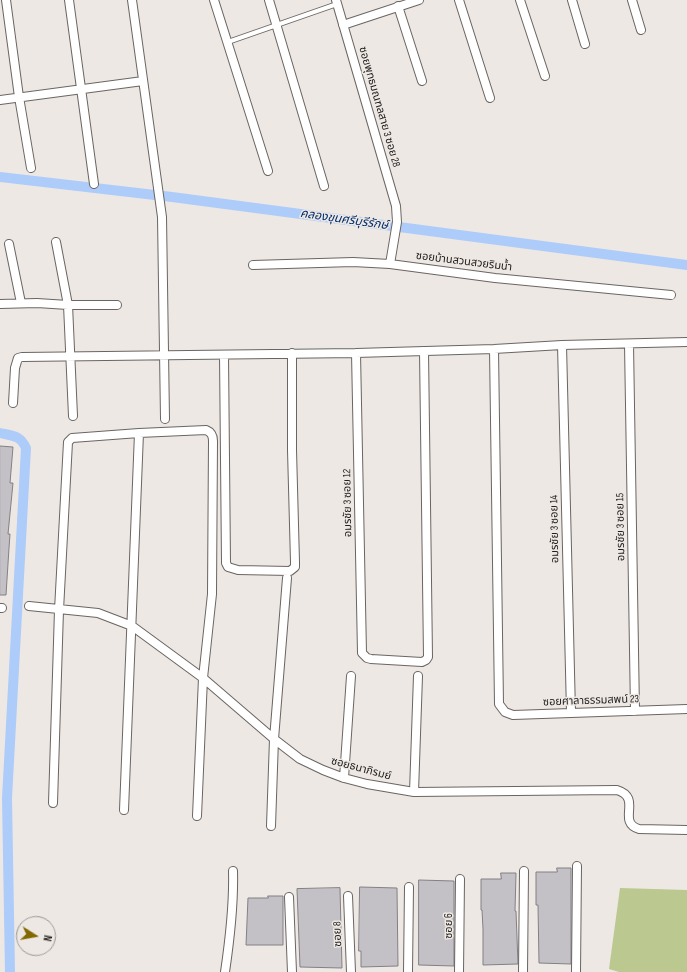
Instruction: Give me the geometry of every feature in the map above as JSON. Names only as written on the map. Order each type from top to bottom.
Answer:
[{"type":"street","points":[[6,0],[19,97],[31,168]]},
{"type":"street","points":[[69,0],[94,184]]},
{"type":"street","points":[[132,0],[162,217],[165,419]]},
{"type":"street","points":[[214,0],[268,171]]},
{"type":"street","points":[[269,0],[324,186]]},
{"type":"street","points":[[344,25],[418,0]]},
{"type":"street","points":[[459,0],[490,98]]},
{"type":"street","points":[[520,0],[545,76]]},
{"type":"street","points":[[572,0],[584,44]]},
{"type":"street","points":[[632,0],[641,30]]},
{"type":"street","name":"ซอยพุทธมณฑลสาย 3 ซอย 28","points":[[337,2],[396,206],[397,222],[390,264]]},
{"type":"street","points":[[398,6],[422,81]]},
{"type":"street","points":[[0,100],[143,81]]},
{"type":"street","points":[[56,242],[68,305],[69,357],[73,416]]},
{"type":"street","points":[[9,244],[21,303]]},
{"type":"street","name":"ซอยบ้านสวนสวยริมน้ำ","points":[[253,265],[353,262],[390,264],[495,278],[672,295]]},
{"type":"street","points":[[0,304],[47,303],[68,305],[117,305]]},
{"type":"street","points":[[13,404],[15,368],[18,358],[22,357],[292,354],[687,342]]},
{"type":"street","name":"อมรชัย 3 ซอย 15","points":[[629,344],[636,711]]},
{"type":"street","name":"อมรชัย 3 ซอย 14","points":[[562,345],[571,712]]},
{"type":"street","name":"ซอยศาลาธรรมสพน์ 23","points":[[494,349],[499,704],[505,712],[513,715],[687,709]]},
{"type":"street","name":"อมรชัย 3 ซอย 12","points":[[356,352],[362,653],[367,658],[371,659],[422,662],[428,657],[424,351]]},
{"type":"street","points":[[224,355],[226,563],[228,567],[238,570],[290,571],[295,567],[296,562],[292,450],[292,354]]},
{"type":"street","points":[[53,803],[59,610],[68,442],[72,438],[206,430],[210,431],[213,437],[212,594],[203,678],[197,816]]},
{"type":"street","points":[[124,810],[139,433]]},
{"type":"street","points":[[271,826],[274,739],[287,578]]},
{"type":"street","name":"ซอยธนาภิรมย์","points":[[29,606],[98,613],[132,626],[203,678],[274,739],[300,759],[344,778],[367,784],[414,792],[618,790],[625,792],[629,797],[629,822],[633,827],[638,829],[687,830]]},
{"type":"street","points":[[344,778],[351,676]]},
{"type":"street","points":[[414,792],[418,676]]},
{"type":"street","points":[[576,972],[577,866]]},
{"type":"street","points":[[225,972],[233,910],[233,871]]},
{"type":"street","points":[[523,972],[524,871]]},
{"type":"street","name":"ซอย 6","points":[[459,972],[460,879]]},
{"type":"street","points":[[408,972],[409,887]]},
{"type":"street","name":"ซอย 8","points":[[348,896],[351,972]]},
{"type":"street","points":[[289,897],[292,972]]},
{"type":"lane","points":[[228,42],[337,2]]},
{"type":"green space","points":[[620,888],[687,890],[687,972],[619,972],[609,969]]},
{"type":"building","points":[[0,446],[13,447],[10,483],[13,483],[8,534],[10,534],[6,595],[0,595]]},
{"type":"building","points":[[557,868],[571,868],[571,964],[539,963],[536,872],[557,872]]},
{"type":"building","points":[[501,873],[516,873],[515,911],[518,964],[483,965],[481,879],[501,879]]},
{"type":"building","points":[[419,880],[454,881],[454,966],[419,965]]},
{"type":"building","points":[[360,887],[397,888],[398,966],[361,967],[361,951],[359,951]]},
{"type":"building","points":[[340,888],[342,968],[300,967],[297,889]]},
{"type":"building","points":[[268,896],[283,896],[283,945],[246,945],[248,898],[268,898]]},
{"type":"waterway","name":"คลองขุนศรีบุรีรักษ์","points":[[0,177],[172,197],[687,265]]},
{"type":"waterway","points":[[0,433],[19,438],[26,448],[7,798],[10,972]]}]
